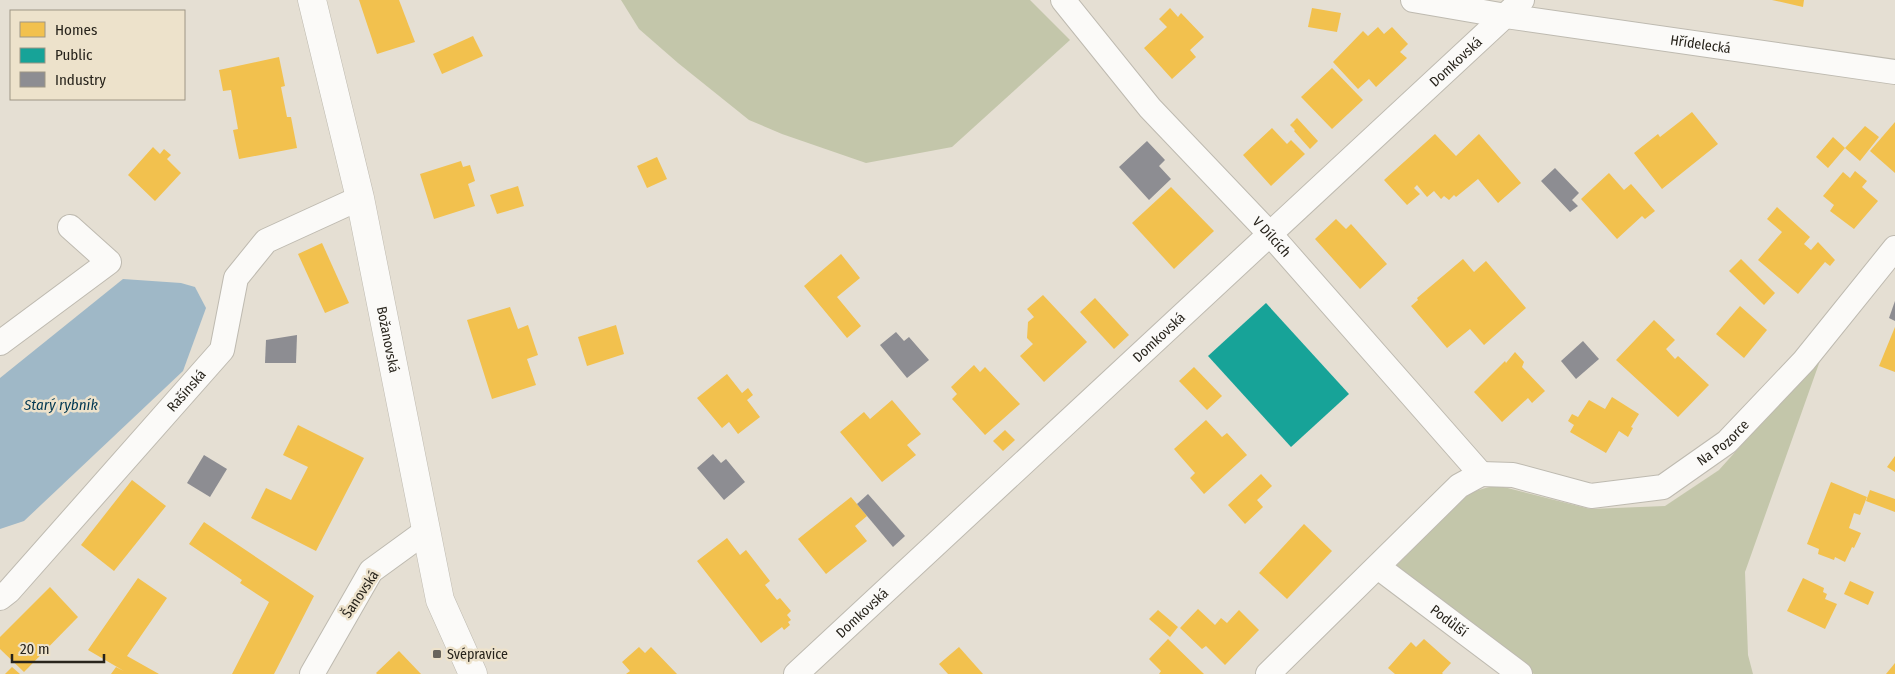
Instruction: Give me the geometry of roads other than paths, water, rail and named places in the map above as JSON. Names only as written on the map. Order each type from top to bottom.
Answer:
[{"type":"street","name":"Božanovská","points":[[312,0],[360,198],[440,600],[473,674]]},
{"type":"street","name":"V Dílcích","points":[[1064,0],[1150,108],[1270,234],[1481,474]]},
{"type":"street","points":[[1413,0],[1506,5]]},
{"type":"street","name":"Domkovská","points":[[796,674],[1270,234],[1506,5]]},
{"type":"street","name":"Hřídelecká","points":[[1506,5],[1895,72]]},
{"type":"street","name":"Rašínská","points":[[3,590],[222,350],[236,278],[266,241],[360,198]]},
{"type":"street","points":[[0,343],[109,262],[70,227]]},
{"type":"street","name":"Na Pozorce","points":[[1481,474],[1513,475],[1591,496],[1663,487],[1727,442],[1734,435],[1804,361],[1895,248]]},
{"type":"street","points":[[1268,674],[1458,486],[1481,474]]},
{"type":"street","name":"Šanovská","points":[[312,674],[372,571],[426,531]]},
{"type":"street","name":"Podůlší","points":[[1378,567],[1520,674]]},
{"type":"water","name":"Starý rybník","points":[[123,279],[181,283],[195,287],[206,308],[183,371],[24,521],[0,529],[0,378]]},
{"type":"place","name":"Svépravice","points":[[437,654]]}]
